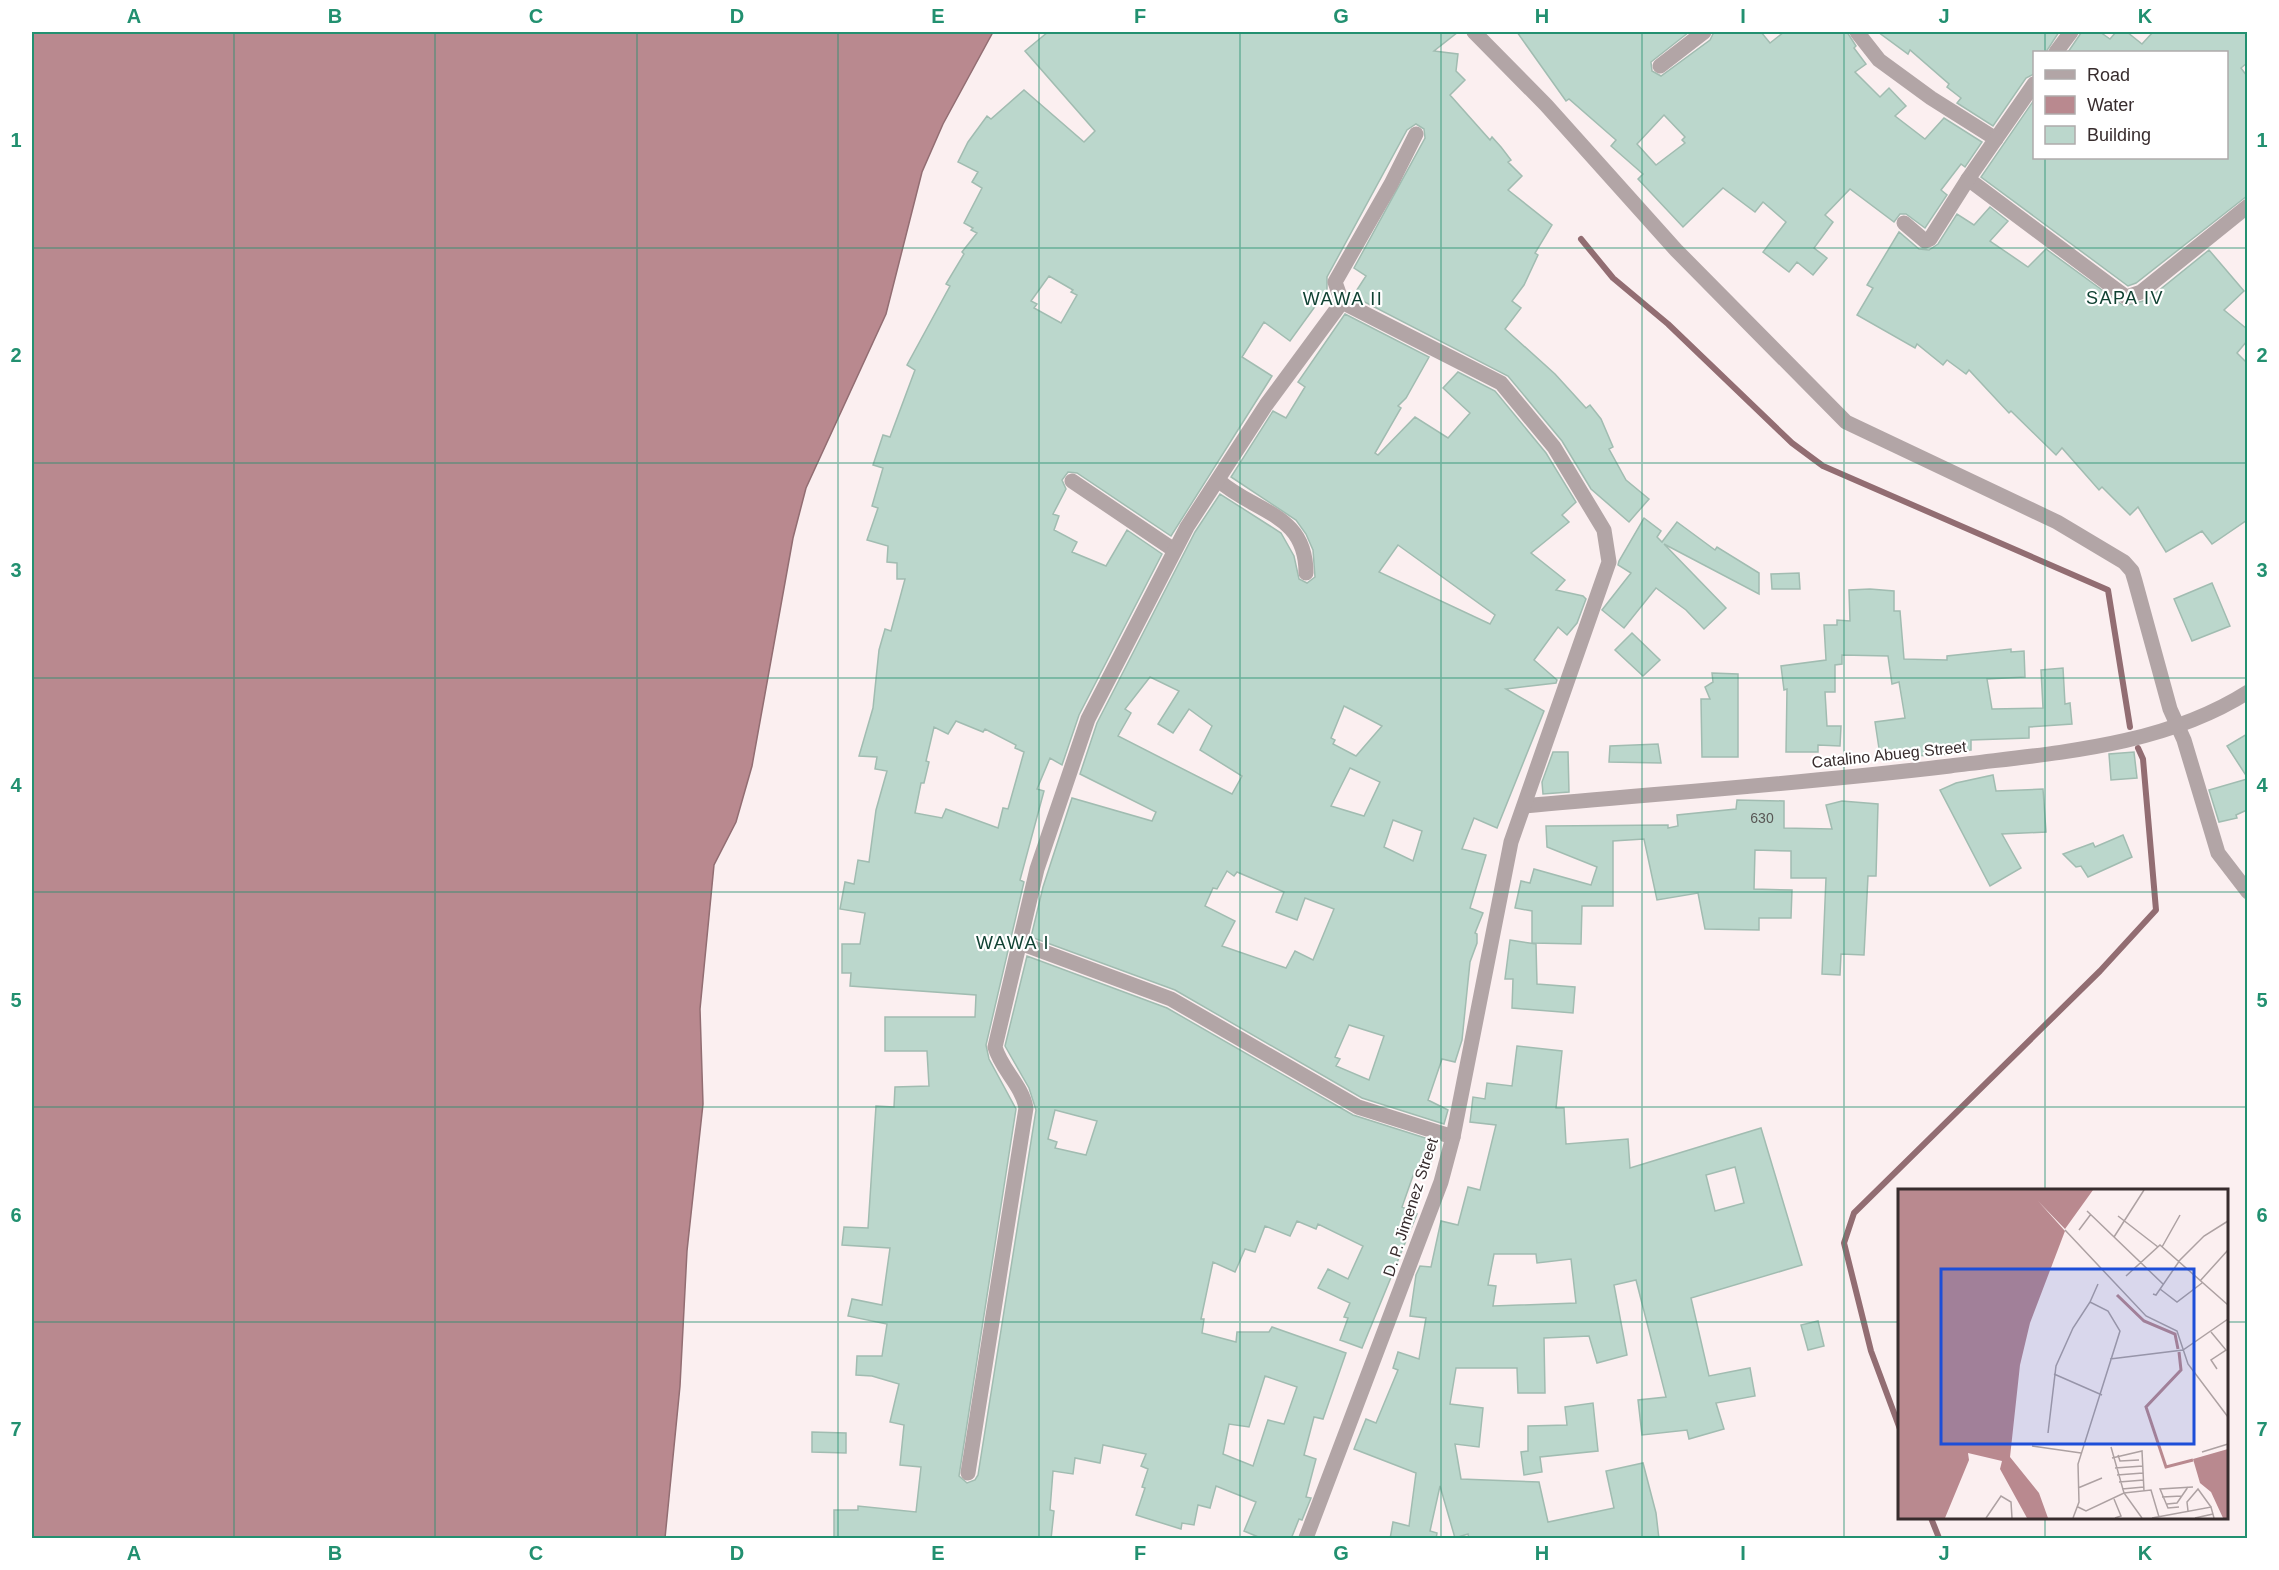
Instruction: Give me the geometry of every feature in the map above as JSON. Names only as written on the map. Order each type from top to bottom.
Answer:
[{"type":"street","points":[[1474,32],[1546,105],[1676,250],[1846,422],[2057,522],[2124,562],[2132,571],[2170,709],[2184,740],[2218,853],[2247,892]]},
{"type":"street","points":[[1660,66],[1704,32]]},
{"type":"street","points":[[1857,32],[1879,60],[1996,139]]},
{"type":"street","points":[[2057,51],[2071,32]]},
{"type":"street","points":[[1904,223],[1928,241],[2033,85]]},
{"type":"street","points":[[968,1473],[1026,1108],[1024,1098],[998,1058],[995,1047],[1037,869],[1088,719],[1174,550],[1266,405],[1342,302],[1335,282],[1391,184],[1416,134]]},
{"type":"street","points":[[1968,179],[2126,297],[2141,292],[2247,206]]},
{"type":"street","name":"D. P. Jimenez Street","points":[[1306,1539],[1418,1249],[1441,1182],[1453,1137],[1511,842],[1609,562],[1604,530],[1554,447],[1501,383],[1342,302]]},
{"type":"street","points":[[1218,480],[1233,493],[1288,524],[1304,547],[1306,573]]},
{"type":"street","points":[[1072,481],[1174,550]]},
{"type":"street","name":"Catalino Abueg Street","points":[[1524,806],[1846,778],[2094,747],[2177,726],[2247,692]]},
{"type":"street","points":[[1020,943],[1171,999],[1358,1107],[1453,1137]]},
{"type":"water","points":[[32,32],[993,32],[943,124],[922,172],[886,314],[806,488],[793,538],[752,766],[736,822],[714,865],[700,1009],[703,1104],[687,1251],[680,1386],[665,1538],[32,1538]]},
{"type":"building","points":[[1048,32],[1458,32],[1434,51],[1458,54],[1456,71],[1465,80],[1450,95],[1490,140],[1492,137],[1501,147],[1511,160],[1508,162],[1522,176],[1508,190],[1552,225],[1535,253],[1538,255],[1524,285],[1512,301],[1521,308],[1505,329],[1555,374],[1586,408],[1590,405],[1601,419],[1613,447],[1609,449],[1626,480],[1649,499],[1629,522],[1591,489],[1562,441],[1508,376],[1353,296],[1366,276],[1354,268],[1425,138],[1424,129],[1416,124],[1407,130],[1327,277],[1327,290],[1290,341],[1264,322],[1242,357],[1272,376],[1171,536],[1077,473],[1068,472],[1062,480],[1066,489],[1053,514],[1059,516],[1054,530],[1077,542],[1072,552],[1106,566],[1127,530],[1162,554],[1079,715],[1062,765],[1050,758],[1037,789],[1044,791],[1020,880],[1024,882],[986,1045],[989,1059],[1016,1109],[959,1476],[967,1483],[975,1480],[978,1475],[1036,1110],[1029,1088],[1005,1046],[1027,956],[1167,1008],[1353,1115],[1438,1142],[1427,1174],[1415,1170],[1402,1207],[1417,1214],[1362,1348],[1340,1340],[1348,1318],[1344,1317],[1350,1303],[1318,1288],[1328,1269],[1348,1279],[1363,1246],[1318,1224],[1316,1229],[1297,1221],[1290,1236],[1265,1226],[1255,1252],[1245,1249],[1235,1272],[1213,1262],[1201,1319],[1204,1319],[1202,1333],[1236,1342],[1237,1332],[1269,1332],[1272,1327],[1346,1353],[1323,1419],[1314,1417],[1304,1455],[1316,1459],[1306,1497],[1311,1498],[1291,1539],[1263,1539],[1244,1531],[1256,1502],[1216,1486],[1210,1508],[1198,1505],[1194,1525],[1182,1523],[1181,1529],[1136,1515],[1145,1488],[1142,1487],[1148,1469],[1141,1466],[1146,1454],[1103,1445],[1100,1463],[1075,1458],[1073,1474],[1053,1471],[1050,1510],[1054,1511],[1051,1539],[834,1539],[834,1510],[858,1510],[858,1506],[916,1512],[921,1467],[900,1465],[904,1425],[890,1422],[899,1384],[872,1376],[856,1375],[857,1356],[882,1356],[887,1324],[848,1316],[852,1299],[882,1305],[890,1248],[842,1245],[844,1227],[868,1228],[876,1106],[894,1107],[895,1087],[929,1086],[927,1051],[885,1051],[885,1017],[975,1017],[976,995],[850,986],[851,973],[842,973],[842,944],[860,944],[865,913],[840,909],[845,882],[854,884],[858,860],[869,862],[876,810],[887,771],[875,769],[877,757],[859,756],[873,708],[879,650],[885,629],[891,631],[905,579],[897,579],[897,563],[887,562],[888,546],[867,540],[878,508],[872,506],[883,468],[873,465],[883,435],[890,437],[915,370],[907,365],[950,286],[946,284],[964,254],[962,252],[977,233],[964,223],[982,188],[972,182],[978,172],[958,162],[968,142],[987,116],[991,119],[1024,90],[1084,142],[1095,131],[1025,51]],"holes":[[[1049,276],[1073,290],[1071,292],[1077,295],[1061,323],[1034,308],[1037,304],[1031,301]],[[956,721],[983,732],[985,729],[1016,745],[1015,748],[1024,752],[1008,809],[1003,808],[998,828],[946,809],[942,818],[915,813],[921,783],[924,783],[929,762],[926,761],[934,727],[948,734]],[[1055,1110],[1097,1121],[1086,1155],[1055,1148],[1057,1142],[1048,1139]],[[1265,1376],[1297,1387],[1284,1424],[1268,1420],[1253,1466],[1223,1454],[1229,1424],[1249,1427]]]},
{"type":"building","points":[[1517,32],[1689,32],[1651,62],[1652,71],[1661,76],[1710,40],[1714,32],[1761,32],[1770,43],[1784,32],[1847,32],[1856,46],[1854,48],[1866,64],[1855,72],[1880,97],[1889,88],[1906,106],[1895,116],[1925,139],[1944,118],[1982,142],[1965,167],[1961,164],[1941,190],[1947,195],[1925,228],[1906,214],[1900,214],[1894,222],[1850,189],[1825,215],[1833,222],[1814,248],[1827,258],[1813,275],[1797,262],[1789,272],[1763,252],[1786,222],[1763,202],[1755,212],[1723,188],[1683,227],[1638,179],[1643,174],[1611,146],[1616,140],[1569,99],[1566,101]],"holes":[[[1664,115],[1685,137],[1682,140],[1685,143],[1656,165],[1637,144]]]},
{"type":"building","points":[[1878,32],[2059,32],[2047,51],[2033,51],[2033,74],[2026,78],[1993,126],[1957,103],[1961,98],[1947,87],[1949,84],[1910,50],[1908,54]]},
{"type":"building","points":[[2100,32],[2110,39],[2116,32],[2127,32],[2142,44],[2153,32],[2247,32],[2247,63],[2241,68],[2247,76],[2247,196],[2136,283],[2128,286],[1981,177],[2033,101],[2033,159],[2228,159],[2228,51],[2069,51],[2081,33]]},
{"type":"building","points":[[1990,207],[2008,221],[1990,241],[2028,267],[2046,249],[2124,306],[2147,300],[2209,250],[2244,291],[2224,310],[2247,329],[2247,341],[2237,353],[2247,363],[2247,520],[2212,544],[2202,531],[2166,552],[2138,507],[2130,515],[2102,487],[2099,490],[2062,448],[2056,455],[2011,411],[2009,413],[1969,370],[1966,374],[1947,360],[1943,365],[1917,344],[1915,348],[1857,315],[1873,288],[1867,285],[1899,232],[1919,249],[1929,250],[1938,244],[1957,214],[1974,225]]},
{"type":"building","points":[[1345,314],[1429,357],[1406,398],[1398,406],[1401,408],[1375,453],[1378,455],[1415,417],[1448,438],[1470,413],[1443,388],[1458,372],[1495,391],[1546,453],[1576,502],[1562,515],[1569,522],[1531,553],[1565,580],[1556,590],[1583,596],[1586,599],[1577,623],[1567,635],[1558,627],[1534,660],[1557,680],[1556,683],[1506,689],[1544,711],[1497,828],[1474,818],[1462,849],[1486,855],[1470,908],[1483,913],[1475,933],[1477,943],[1470,962],[1462,1040],[1455,1062],[1442,1059],[1428,1100],[1448,1110],[1444,1124],[1362,1098],[1175,990],[1031,937],[1043,887],[1072,798],[1152,821],[1156,812],[1080,774],[1097,723],[1195,532],[1220,494],[1281,533],[1294,556],[1299,579],[1307,583],[1315,577],[1313,550],[1296,520],[1231,477],[1273,411],[1286,418],[1305,387],[1298,382]],"holes":[[[1398,545],[1495,615],[1490,624],[1379,572]],[[1150,677],[1179,691],[1158,724],[1173,733],[1189,709],[1212,726],[1200,750],[1242,776],[1232,794],[1118,736],[1131,713],[1125,709]],[[1344,706],[1382,726],[1356,756],[1333,744],[1335,740],[1331,738]],[[1350,768],[1380,782],[1364,816],[1331,806]],[[1393,820],[1422,831],[1413,861],[1384,847]],[[1227,871],[1234,876],[1237,872],[1284,892],[1276,912],[1297,920],[1305,898],[1334,909],[1313,960],[1295,951],[1286,968],[1222,946],[1235,921],[1205,906],[1213,888],[1217,889]],[[1349,1025],[1384,1036],[1369,1080],[1336,1066],[1340,1059],[1335,1057]]]},
{"type":"building","points":[[1644,518],[1661,531],[1657,537],[1662,542],[1677,522],[1715,550],[1717,547],[1759,573],[1759,594],[1664,544],[1726,608],[1704,629],[1686,610],[1656,588],[1624,628],[1602,610],[1631,573],[1618,565]]},
{"type":"building","points":[[1799,573],[1800,589],[1772,589],[1771,574]]},
{"type":"building","points":[[2212,583],[2230,626],[2192,641],[2174,599]]},
{"type":"building","points":[[1849,590],[1894,591],[1894,611],[1900,611],[1904,659],[1947,660],[1947,656],[2011,649],[2011,652],[2024,651],[2025,677],[1987,679],[1992,709],[2043,708],[2041,670],[2063,668],[2065,704],[2070,703],[2072,724],[2029,727],[2029,738],[1971,740],[1971,750],[1950,751],[1950,754],[1916,756],[1916,750],[1880,755],[1875,722],[1905,718],[1899,682],[1892,684],[1888,656],[1842,655],[1842,664],[1835,665],[1835,692],[1825,692],[1827,726],[1841,726],[1840,746],[1818,745],[1818,752],[1786,752],[1787,689],[1784,690],[1781,666],[1826,660],[1824,625],[1837,625],[1837,620],[1850,621]]},
{"type":"building","points":[[1632,633],[1660,660],[1643,676],[1615,650]]},
{"type":"building","points":[[1712,673],[1738,674],[1738,757],[1702,757],[1701,699],[1710,699],[1705,687],[1713,682]]},
{"type":"building","points":[[2247,734],[2247,777],[2227,746]]},
{"type":"building","points":[[1658,744],[1661,763],[1609,762],[1610,746]]},
{"type":"building","points":[[1553,752],[1568,752],[1569,792],[1543,794],[1542,782]]},
{"type":"building","points":[[2134,752],[2137,778],[2111,780],[2109,754]]},
{"type":"building","points":[[1993,775],[1996,791],[2043,789],[2046,832],[2002,834],[2021,868],[1990,886],[1940,790],[1956,783]]},
{"type":"building","points":[[2247,779],[2247,810],[2236,815],[2237,818],[2219,822],[2209,790]]},
{"type":"building","points":[[1737,800],[1784,801],[1784,828],[1832,829],[1826,805],[1842,801],[1878,804],[1876,876],[1868,876],[1864,955],[1841,954],[1840,975],[1822,974],[1826,878],[1791,878],[1791,851],[1755,850],[1754,889],[1792,890],[1791,918],[1759,918],[1759,930],[1705,929],[1698,893],[1657,900],[1644,839],[1613,841],[1613,906],[1582,906],[1581,944],[1532,943],[1532,911],[1515,908],[1521,881],[1530,883],[1534,869],[1591,885],[1597,867],[1547,847],[1546,826],[1668,825],[1668,828],[1678,826],[1677,815],[1736,809]]},
{"type":"building","points":[[2123,835],[2132,857],[2088,877],[2081,866],[2076,867],[2063,854],[2093,843],[2095,847]]},
{"type":"building","points":[[1510,940],[1536,944],[1537,984],[1575,987],[1573,1013],[1512,1008],[1513,979],[1505,979]]},
{"type":"building","points":[[1517,1046],[1562,1051],[1556,1108],[1564,1108],[1566,1144],[1628,1139],[1630,1168],[1761,1128],[1802,1265],[1691,1298],[1709,1376],[1750,1368],[1755,1396],[1716,1403],[1724,1429],[1689,1439],[1687,1430],[1642,1435],[1638,1400],[1666,1397],[1636,1280],[1614,1285],[1627,1355],[1597,1363],[1589,1336],[1544,1338],[1545,1393],[1518,1393],[1517,1368],[1456,1368],[1450,1404],[1483,1408],[1479,1447],[1455,1444],[1461,1479],[1539,1482],[1548,1522],[1614,1508],[1606,1471],[1643,1463],[1656,1513],[1659,1539],[1469,1539],[1468,1534],[1455,1538],[1440,1486],[1430,1531],[1437,1533],[1436,1539],[1390,1539],[1393,1522],[1409,1526],[1416,1473],[1354,1449],[1366,1419],[1376,1423],[1398,1370],[1393,1368],[1398,1352],[1419,1359],[1426,1318],[1410,1316],[1416,1275],[1420,1266],[1431,1267],[1441,1221],[1458,1225],[1468,1187],[1480,1190],[1496,1125],[1470,1122],[1473,1097],[1485,1099],[1487,1083],[1512,1086]],"holes":[[[1735,1167],[1744,1203],[1715,1211],[1706,1175]],[[1494,1254],[1536,1254],[1537,1263],[1571,1259],[1576,1303],[1493,1306],[1496,1286],[1488,1285]]]},
{"type":"building","points":[[1818,1321],[1824,1346],[1808,1350],[1801,1325]]},
{"type":"building","points":[[1593,1403],[1598,1451],[1540,1457],[1542,1472],[1524,1475],[1521,1452],[1528,1451],[1528,1426],[1567,1425],[1565,1407]]},
{"type":"building","points":[[812,1432],[846,1433],[846,1453],[812,1452]]},
{"type":"waterway","points":[[1581,239],[1613,278],[1668,324],[1792,443],[1823,466],[2108,590],[2130,727]]},
{"type":"waterway","points":[[1898,1424],[1871,1351],[1844,1243],[1854,1213],[2100,971],[2156,910],[2143,759],[2138,748]]},
{"type":"waterway","points":[[1931,1519],[1939,1538]]},
{"type":"district","name":"SAPA IV","points":[[2125,298]]},
{"type":"district","name":"WAWA II","points":[[1343,299]]},
{"type":"district","name":"WAWA I","points":[[1013,943]]}]
